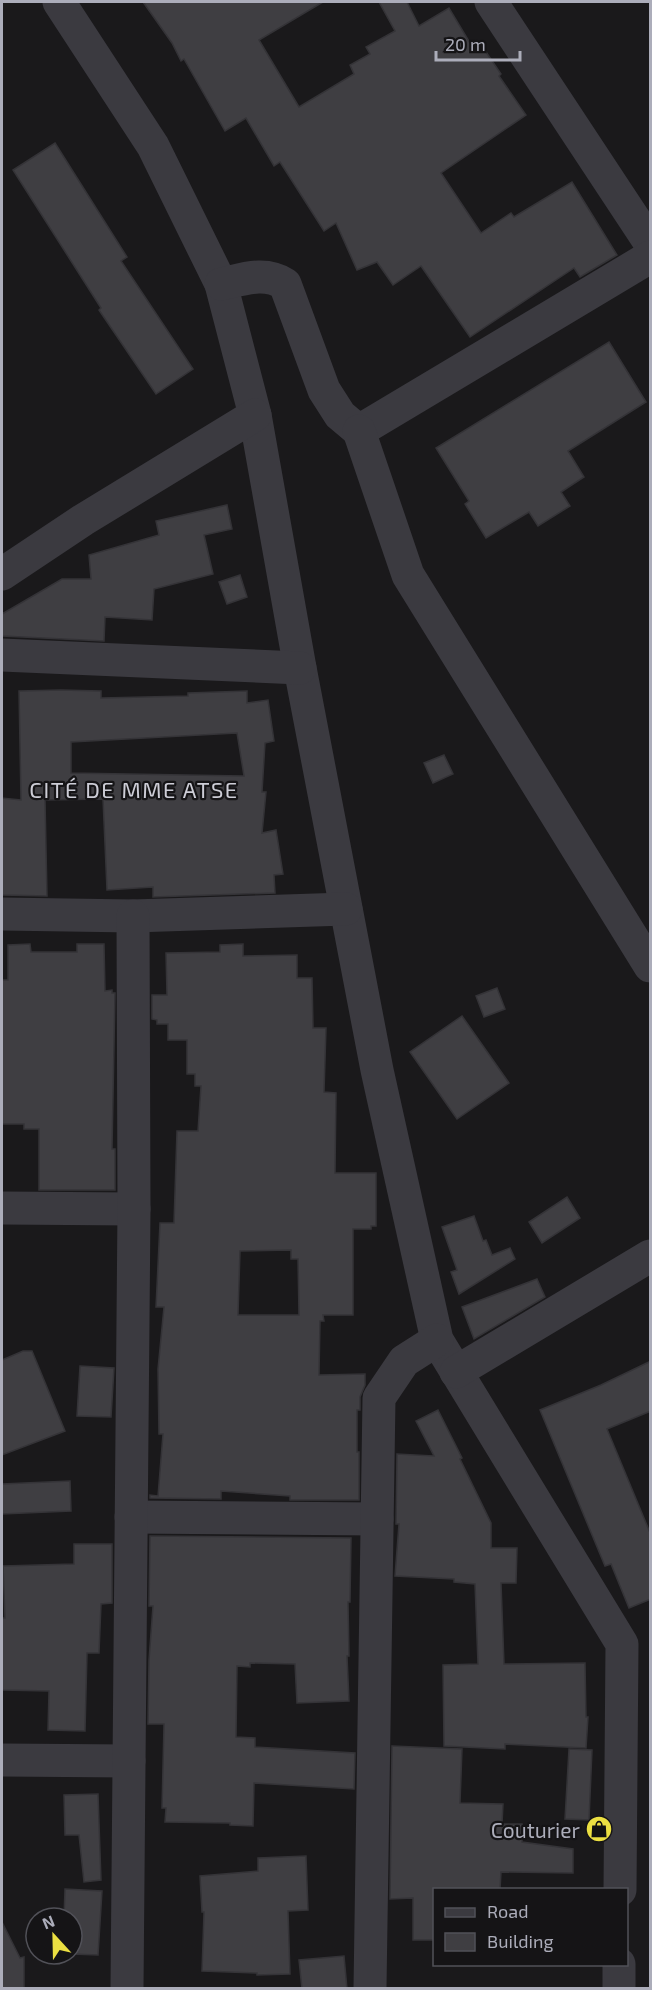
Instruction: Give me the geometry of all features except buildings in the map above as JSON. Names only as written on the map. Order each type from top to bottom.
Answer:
[{"type":"street","points":[[59,2],[153,146],[222,284],[255,416],[300,668],[377,1070],[436,1340],[622,1644],[620,1888]]},
{"type":"street","points":[[491,2],[651,243]]},
{"type":"street","points":[[360,431],[651,257]]},
{"type":"street","points":[[222,284],[261,276],[275,278],[285,284],[324,390],[340,416],[360,431],[408,575],[651,966]]},
{"type":"street","points":[[2,574],[83,520],[255,416]]},
{"type":"street","points":[[2,655],[300,668]]},
{"type":"street","points":[[2,914],[133,916],[346,909]]},
{"type":"street","points":[[127,1989],[134,1209],[133,916]]},
{"type":"street","points":[[2,1208],[134,1209]]},
{"type":"street","points":[[456,1372],[651,1256]]},
{"type":"street","points":[[370,1989],[378,1398],[404,1361],[436,1340]]},
{"type":"street","points":[[131,1517],[377,1519]]},
{"type":"street","points":[[2,1760],[129,1761]]},
{"type":"street","points":[[619,1966],[619,1989]]},
{"type":"place","name":"Couturier","points":[[599,1829]]},
{"type":"district","name":"CITÉ DE MME ATSE","points":[[134,789]]}]
